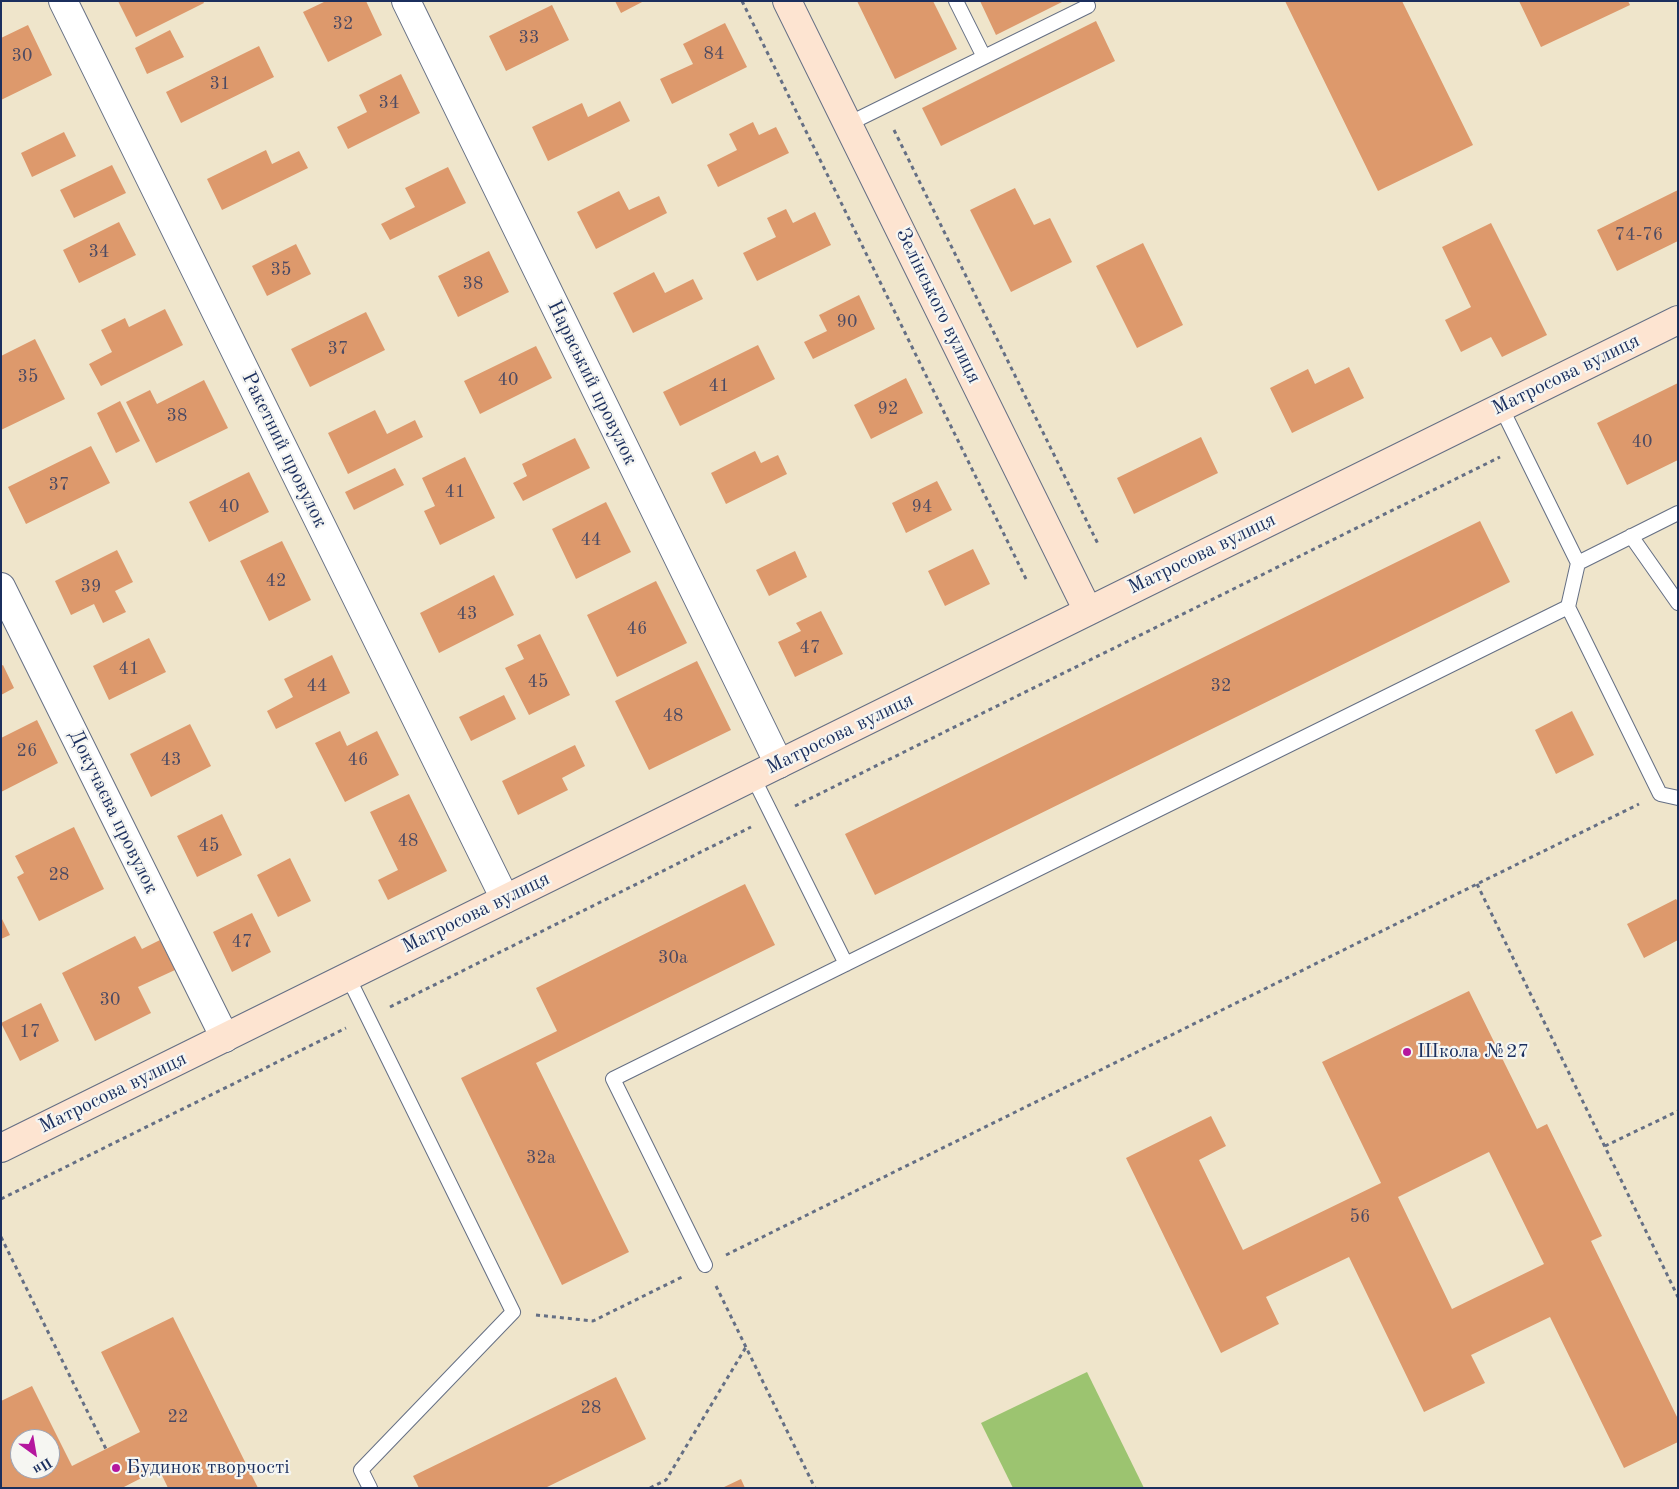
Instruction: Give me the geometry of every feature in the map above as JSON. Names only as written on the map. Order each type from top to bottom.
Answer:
[{"type":"street","name":"Ракетний провулок","points":[[63,1],[505,899]]},
{"type":"street","name":"Нарвський провулок","points":[[406,1],[779,764]]},
{"type":"street","name":"Зелінського вулиця","points":[[787,1],[1088,611]]},
{"type":"street","name":"Матросова вулиця","points":[[1,1148],[1678,320]]},
{"type":"street","name":"Докучаєва провулок","points":[[1,587],[225,1038]]},
{"type":"lane","points":[[956,1],[984,57]]},
{"type":"lane","points":[[848,124],[1088,6]]},
{"type":"lane","points":[[1501,407],[1578,563],[1568,607],[1660,794],[1678,798]]},
{"type":"lane","points":[[1578,563],[1678,513]]},
{"type":"lane","points":[[1630,536],[1678,602]]},
{"type":"lane","points":[[706,1265],[613,1079],[1568,607]]},
{"type":"lane","points":[[753,776],[846,964]]},
{"type":"lane","points":[[348,978],[513,1312],[361,1470],[370,1488]]},
{"type":"path","points":[[742,1],[1026,580]]},
{"type":"path","points":[[882,107],[1098,544]]},
{"type":"path","points":[[513,1312],[593,1321],[1660,794]]},
{"type":"path","points":[[1477,884],[1678,1297]]},
{"type":"path","points":[[1604,1146],[1678,1111]]},
{"type":"path","points":[[1,1237],[106,1449]]},
{"type":"path","points":[[706,1265],[815,1488]]},
{"type":"path","points":[[650,1488],[666,1480],[746,1347]]},
{"type":"green space","points":[[1087,1372],[1144,1488],[1013,1488],[981,1423]]},
{"type":"building","points":[[118,1],[203,1],[204,3],[136,37]]},
{"type":"building","points":[[326,1],[366,1],[382,35],[328,62],[303,12]]},
{"type":"building","points":[[615,1],[644,1],[621,13]]},
{"type":"building","points":[[857,1],[933,1],[957,49],[895,79]]},
{"type":"building","points":[[980,1],[1064,1],[996,35]]},
{"type":"building","points":[[1285,1],[1402,1],[1473,145],[1378,191]]},
{"type":"building","points":[[1519,1],[1628,1],[1630,5],[1541,47]]},
{"type":"building","points":[[552,5],[569,40],[506,71],[489,36]]},
{"type":"building","points":[[1096,21],[1115,61],[941,146],[922,108]]},
{"type":"building","points":[[725,23],[747,67],[672,104],[660,79],[693,64],[683,44]]},
{"type":"building","points":[[28,25],[52,75],[1,100],[1,38]]},
{"type":"building","points":[[170,30],[184,57],[147,74],[135,48]]},
{"type":"building","points":[[259,46],[274,77],[181,123],[166,92]]},
{"type":"building","points":[[401,74],[420,113],[348,149],[337,127],[367,112],[359,95]]},
{"type":"building","points":[[620,101],[630,121],[548,161],[532,127],[582,103],[588,117]]},
{"type":"building","points":[[753,122],[759,135],[776,127],[789,153],[718,187],[707,165],[737,150],[729,134]]},
{"type":"building","points":[[64,132],[76,156],[32,177],[21,153]]},
{"type":"building","points":[[266,150],[272,164],[299,151],[308,168],[222,210],[207,179]]},
{"type":"building","points":[[112,165],[126,193],[74,218],[60,190]]},
{"type":"building","points":[[448,167],[466,203],[390,240],[381,224],[415,207],[405,188]]},
{"type":"building","points":[[1015,188],[1034,225],[1050,218],[1072,262],[1011,292],[970,210]]},
{"type":"building","points":[[1678,190],[1678,241],[1617,271],[1597,230]]},
{"type":"building","points":[[619,191],[629,210],[659,196],[667,213],[596,249],[577,212]]},
{"type":"building","points":[[786,209],[793,223],[815,212],[831,245],[757,281],[743,253],[776,237],[767,218]]},
{"type":"building","points":[[119,222],[136,255],[79,283],[63,250]]},
{"type":"building","points":[[1491,223],[1547,335],[1502,357],[1491,337],[1461,352],[1445,320],[1471,307],[1442,247]]},
{"type":"building","points":[[1143,243],[1183,325],[1137,348],[1096,266]]},
{"type":"building","points":[[296,244],[311,274],[267,296],[252,266]]},
{"type":"building","points":[[489,251],[509,292],[458,317],[438,276]]},
{"type":"building","points":[[654,272],[665,293],[693,279],[703,299],[633,333],[613,293]]},
{"type":"building","points":[[859,295],[875,329],[813,359],[804,342],[827,331],[819,315]]},
{"type":"building","points":[[165,309],[183,345],[101,386],[89,364],[112,352],[101,330],[125,318],[129,327]]},
{"type":"building","points":[[366,312],[385,350],[310,387],[291,349]]},
{"type":"building","points":[[35,339],[65,399],[1,430],[1,356]]},
{"type":"building","points":[[758,345],[775,379],[680,426],[663,392]]},
{"type":"building","points":[[536,346],[552,378],[480,414],[464,381]]},
{"type":"building","points":[[1349,367],[1364,398],[1292,433],[1270,388],[1308,369],[1315,384]]},
{"type":"building","points":[[906,378],[923,413],[871,439],[854,405]]},
{"type":"building","points":[[204,380],[228,428],[156,463],[126,402],[150,390],[157,404]]},
{"type":"building","points":[[1678,383],[1678,460],[1627,485],[1597,423]]},
{"type":"building","points":[[120,401],[140,441],[116,453],[97,413]]},
{"type":"building","points":[[375,410],[387,434],[415,420],[423,437],[348,474],[328,433]]},
{"type":"building","points":[[1201,437],[1218,473],[1134,514],[1117,478]]},
{"type":"building","points":[[575,438],[590,468],[523,501],[513,483],[527,476],[522,464]]},
{"type":"building","points":[[91,446],[110,483],[26,524],[8,487]]},
{"type":"building","points":[[755,451],[761,463],[778,455],[787,474],[726,504],[711,473]]},
{"type":"building","points":[[465,457],[495,518],[440,545],[424,511],[435,506],[422,478]]},
{"type":"building","points":[[395,468],[404,485],[354,510],[345,492]]},
{"type":"building","points":[[249,472],[269,512],[209,542],[189,502]]},
{"type":"building","points":[[937,481],[952,510],[906,533],[892,503]]},
{"type":"building","points":[[606,502],[631,552],[576,579],[552,529]]},
{"type":"building","points":[[1480,521],[1510,582],[875,895],[845,834]]},
{"type":"building","points":[[282,541],[311,600],[269,621],[240,561]]},
{"type":"building","points":[[973,549],[990,584],[945,606],[928,571]]},
{"type":"building","points":[[117,550],[133,582],[115,591],[126,612],[103,623],[94,604],[71,615],[55,581]]},
{"type":"building","points":[[795,551],[807,577],[769,596],[756,570]]},
{"type":"building","points":[[494,575],[514,615],[439,653],[420,613]]},
{"type":"building","points":[[656,581],[687,643],[617,677],[587,615]]},
{"type":"building","points":[[821,611],[843,654],[795,677],[778,642],[801,631],[796,623]]},
{"type":"building","points":[[540,634],[570,695],[529,715],[505,668],[524,659],[517,645]]},
{"type":"building","points":[[149,638],[166,672],[109,700],[93,666]]},
{"type":"building","points":[[332,655],[350,693],[276,729],[267,711],[293,697],[284,679]]},
{"type":"building","points":[[697,661],[731,730],[649,770],[615,701]]},
{"type":"building","points":[[3,665],[14,688],[1,695],[1,666]]},
{"type":"building","points":[[504,695],[516,719],[471,741],[459,717]]},
{"type":"building","points":[[1572,711],[1594,755],[1556,774],[1535,730]]},
{"type":"building","points":[[37,720],[58,763],[1,792],[1,738]]},
{"type":"building","points":[[190,724],[211,766],[151,797],[130,754]]},
{"type":"building","points":[[340,731],[347,746],[377,731],[399,775],[345,802],[315,743]]},
{"type":"building","points":[[575,745],[585,766],[562,778],[568,790],[518,815],[502,781]]},
{"type":"building","points":[[409,794],[447,871],[388,900],[378,880],[398,870],[370,812]]},
{"type":"building","points":[[222,814],[242,855],[197,877],[177,836]]},
{"type":"building","points":[[74,827],[104,889],[39,921],[17,877],[24,873],[15,856]]},
{"type":"building","points":[[290,858],[311,901],[278,917],[257,875]]},
{"type":"building","points":[[745,884],[775,945],[536,1063],[629,1252],[562,1285],[461,1078],[557,1031],[536,988]]},
{"type":"building","points":[[1676,899],[1678,902],[1678,940],[1644,958],[1627,924]]},
{"type":"building","points":[[252,913],[271,952],[232,972],[213,932]]},
{"type":"building","points":[[1,917],[10,935],[1,939]]},
{"type":"building","points":[[135,936],[142,949],[160,940],[175,970],[138,987],[151,1013],[95,1041],[62,973]]},
{"type":"building","points":[[1469,991],[1537,1129],[1547,1124],[1602,1236],[1591,1241],[1678,1419],[1678,1442],[1624,1468],[1550,1317],[1471,1355],[1485,1383],[1424,1412],[1349,1257],[1266,1297],[1279,1324],[1221,1353],[1126,1158],[1211,1116],[1226,1146],[1199,1160],[1243,1250],[1381,1183],[1322,1062]],"holes":[[[1489,1152],[1544,1264],[1452,1309],[1398,1197]]]},
{"type":"building","points":[[41,1003],[59,1041],[20,1061],[1,1023]]},
{"type":"building","points":[[173,1317],[258,1488],[168,1488],[159,1469],[122,1488],[1,1488],[1,1401],[32,1386],[54,1429],[10,1429],[10,1479],[60,1479],[60,1442],[72,1466],[140,1432],[101,1352]]},
{"type":"building","points":[[616,1377],[646,1439],[545,1488],[419,1488],[413,1476]]},
{"type":"building","points":[[741,1479],[745,1488],[722,1488]]},
{"type":"place","name":"Школа №27","points":[[1407,1052]]},
{"type":"place","name":"Будинок творчості","points":[[116,1468]]}]
